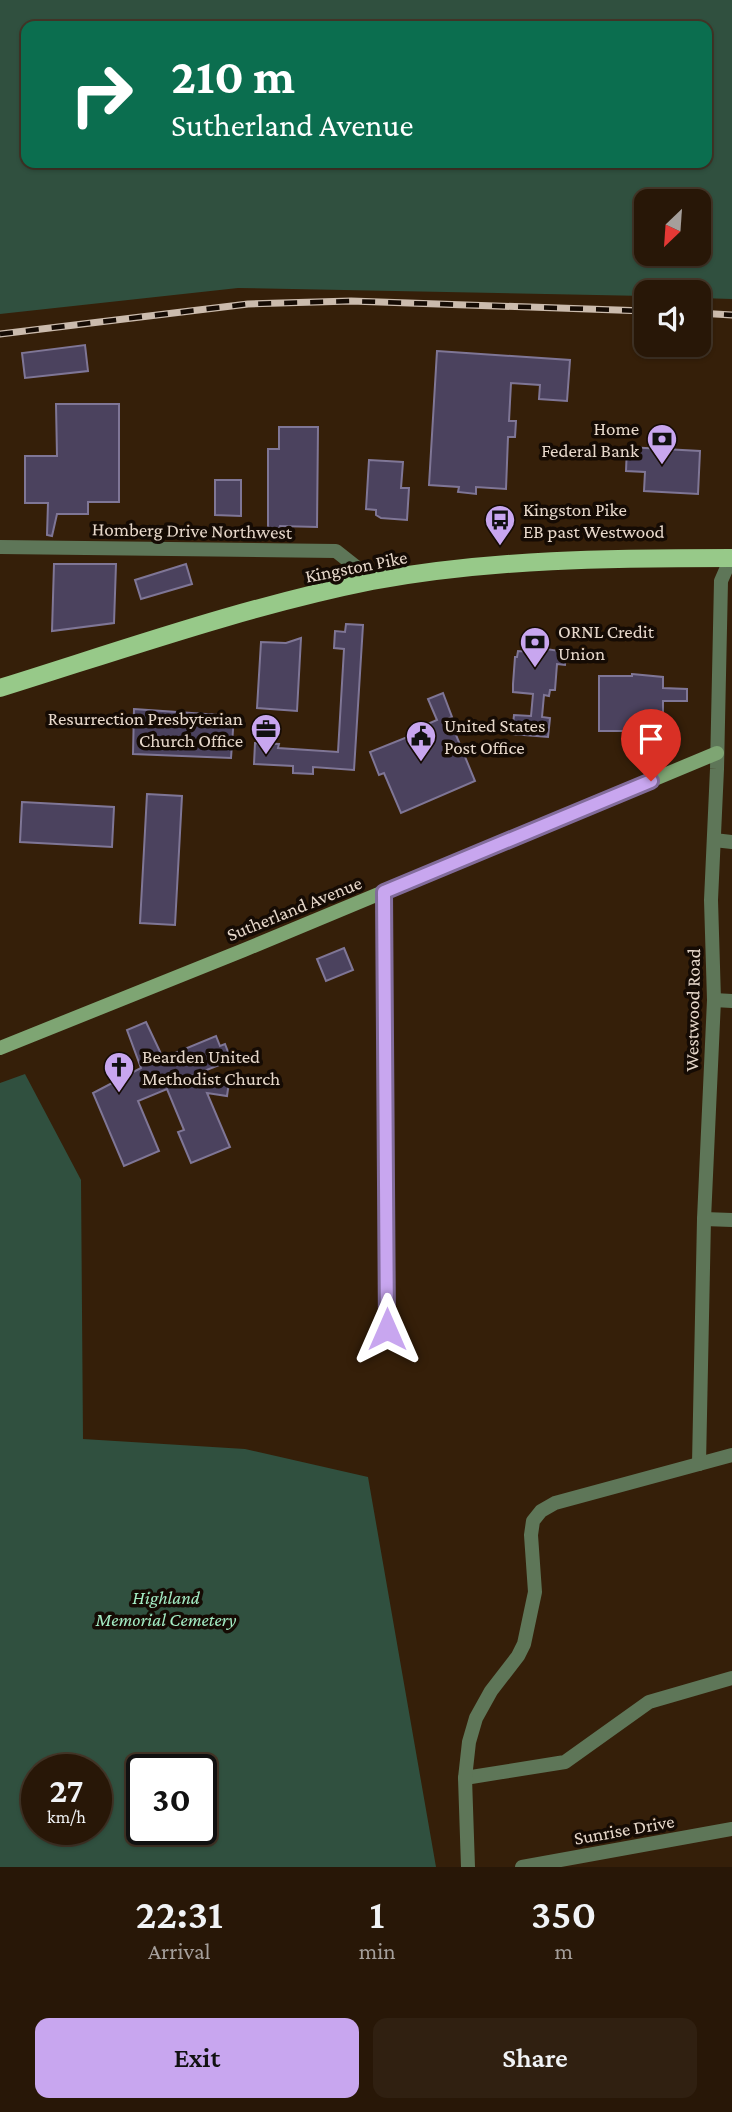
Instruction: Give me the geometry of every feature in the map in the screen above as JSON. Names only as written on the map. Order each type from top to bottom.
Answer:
[{"type":"main road","name":"Kingston Pike","points":[[0,688],[242,614],[374,581],[523,562],[731,558]]},
{"type":"street","name":"Homberg Drive Northwest","points":[[0,547],[336,551],[374,581]]},
{"type":"street","name":"Westwood Road","points":[[699,1464],[704,1219],[714,1000],[711,900],[720,581],[731,558]]},
{"type":"street","name":"Sutherland Avenue","points":[[0,1048],[717,753]]},
{"type":"street","points":[[714,840],[732,842]]},
{"type":"street","points":[[384,892],[387,1329]]},
{"type":"street","points":[[714,1000],[732,1001]]},
{"type":"street","points":[[704,1219],[732,1220]]},
{"type":"street","points":[[468,1867],[466,1778],[469,1742],[476,1718],[491,1691],[518,1656],[531,1619],[535,1592],[531,1535],[533,1521],[541,1511],[555,1503],[732,1455]]},
{"type":"street","points":[[466,1778],[565,1762],[649,1703],[732,1678]]},
{"type":"street","name":"Sunrise Drive","points":[[522,1867],[732,1829]]},
{"type":"green space","points":[[0,0],[732,0],[732,299],[711,298],[711,280],[634,280],[634,296],[238,288],[0,314]]},
{"type":"green space","name":"Highland Memorial Cemetery","points":[[25,1074],[81,1180],[83,1439],[245,1449],[368,1477],[436,1867],[0,1867],[0,1083]]},
{"type":"building","points":[[85,345],[88,371],[25,378],[22,353]]},
{"type":"building","points":[[437,351],[570,360],[567,401],[539,399],[540,385],[511,383],[509,421],[516,421],[515,437],[508,437],[506,489],[476,487],[476,494],[458,492],[459,487],[429,485]]},
{"type":"building","points":[[56,404],[119,404],[119,502],[88,502],[88,514],[57,514],[52,536],[47,535],[48,503],[25,503],[25,456],[57,456]]},
{"type":"building","points":[[279,427],[318,427],[317,527],[280,526],[278,531],[270,530],[268,526],[268,449],[279,449]]},
{"type":"building","name":"Home Federal Bank","points":[[627,447],[700,451],[698,494],[644,491],[645,472],[626,471]]},
{"type":"building","points":[[369,460],[403,462],[401,488],[409,488],[407,520],[381,518],[376,515],[376,510],[366,509]]},
{"type":"building","points":[[215,480],[241,480],[241,516],[215,515]]},
{"type":"building","points":[[54,564],[116,564],[114,623],[52,631]]},
{"type":"building","points":[[186,564],[192,584],[141,599],[135,580]]},
{"type":"building","points":[[346,624],[363,625],[354,770],[313,767],[313,774],[293,773],[293,766],[254,764],[255,743],[279,744],[278,748],[338,752],[344,649],[334,648],[335,631],[345,632]]},
{"type":"building","points":[[301,638],[297,711],[257,708],[261,642],[286,643]]},
{"type":"building","name":"ORNL Credit Union","points":[[532,644],[546,645],[546,649],[566,652],[565,665],[557,664],[555,690],[550,690],[549,696],[544,695],[542,717],[550,718],[548,737],[512,734],[514,715],[531,716],[533,694],[513,692],[513,684],[515,657],[518,651],[532,652]]},
{"type":"building","points":[[632,674],[663,677],[663,688],[687,689],[687,701],[663,701],[663,731],[599,731],[599,676]]},
{"type":"building","name":"United States Post Office","points":[[443,693],[452,717],[449,718],[475,781],[401,813],[384,773],[379,775],[370,752],[425,730],[423,726],[437,720],[428,699]]},
{"type":"building","points":[[134,709],[234,716],[231,758],[133,754]]},
{"type":"building","points":[[147,794],[182,796],[175,925],[140,923]]},
{"type":"building","points":[[22,802],[114,807],[112,847],[20,842]]},
{"type":"building","points":[[344,948],[353,970],[326,981],[317,959]]},
{"type":"building","name":"Bearden United Methodist Church","points":[[146,1022],[163,1058],[216,1036],[220,1046],[225,1044],[230,1057],[226,1058],[227,1062],[189,1077],[229,1082],[227,1096],[207,1093],[230,1147],[191,1163],[178,1132],[184,1130],[167,1089],[138,1101],[159,1151],[124,1166],[93,1093],[141,1068],[127,1030]]},
{"type":"railway","points":[[0,334],[248,304],[351,301],[634,311]]},
{"type":"railway","points":[[711,314],[732,315]]},
{"type":"place","name":"Home Federal Bank","points":[[662,466]]},
{"type":"place","name":"Kingston Pike EB past Westwood","points":[[500,547]]},
{"type":"place","name":"ORNL Credit Union","points":[[535,669]]},
{"type":"place","name":"Resurrection Presbyterian Church Office","points":[[266,756]]},
{"type":"place","name":"United States Post Office","points":[[421,763]]},
{"type":"place","name":"Bearden United Methodist Church","points":[[119,1094]]},
{"type":"route","points":[[387,1329],[384,892],[651,781]]}]
